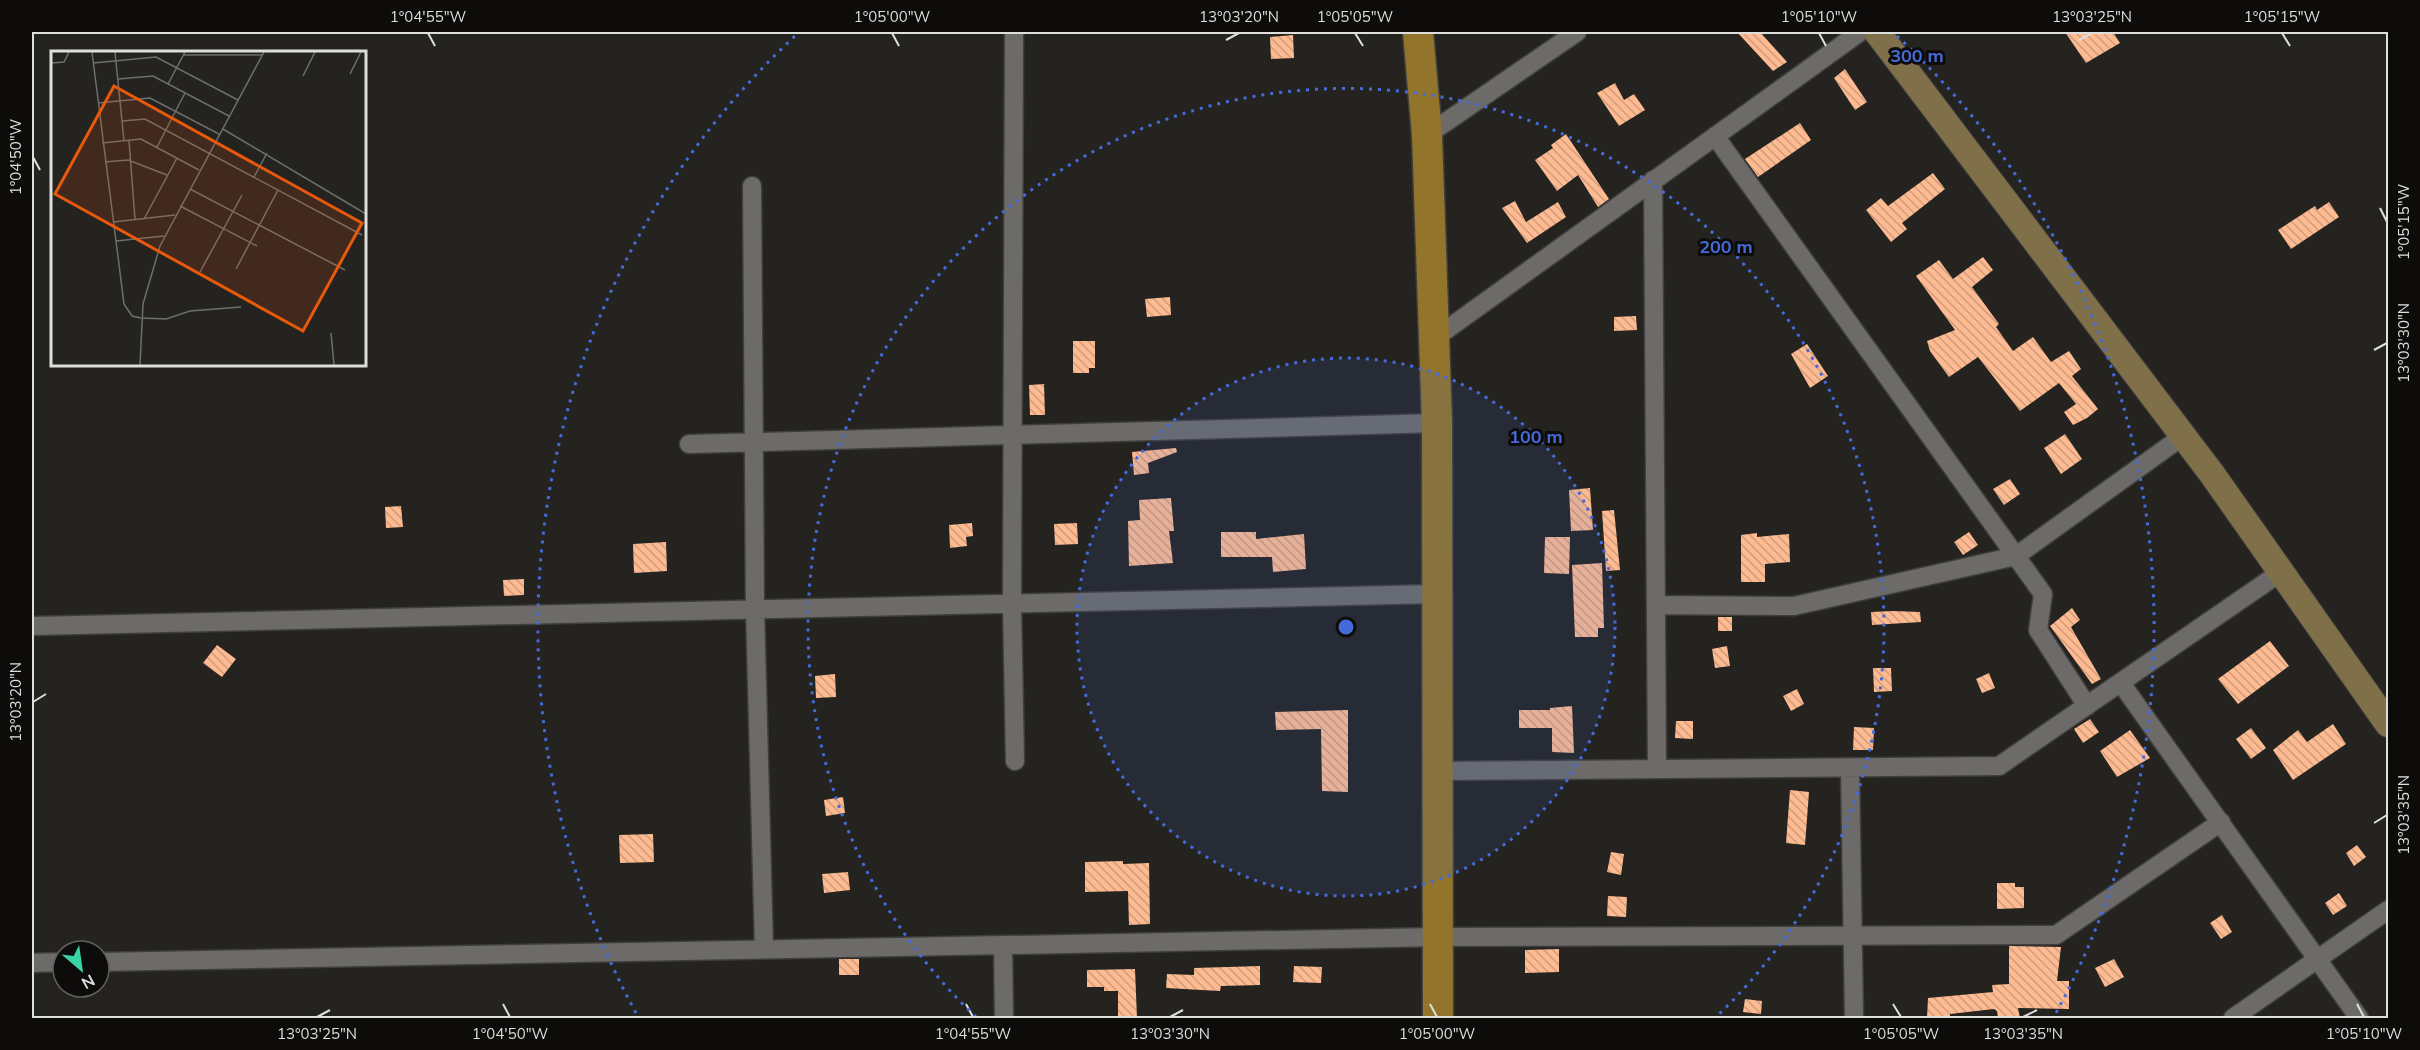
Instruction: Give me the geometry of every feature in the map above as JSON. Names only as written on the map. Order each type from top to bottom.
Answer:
[{"type":"main road","points":[[1418,32],[1427,135],[1437,423],[1438,1018]]},
{"type":"main road","points":[[1877,32],[2183,436],[2388,724]]},
{"type":"street","points":[[1014,32],[1012,604],[1015,760]]},
{"type":"street","points":[[1427,135],[1577,32]]},
{"type":"street","points":[[1434,338],[1860,32]]},
{"type":"street","points":[[1715,136],[2043,594],[2038,630],[2087,706]]},
{"type":"street","points":[[1653,180],[1658,769]]},
{"type":"street","points":[[752,186],[755,609],[764,949]]},
{"type":"street","points":[[689,444],[1437,423]]},
{"type":"street","points":[[1656,604],[1794,606],[2016,556],[2183,436]]},
{"type":"street","points":[[1436,771],[1999,766],[2281,572]]},
{"type":"street","points":[[32,626],[1436,594]]},
{"type":"street","points":[[2121,683],[2360,1018]]},
{"type":"street","points":[[1850,768],[1854,1018]]},
{"type":"street","points":[[111,962],[1438,937],[2056,935],[2221,822]]},
{"type":"street","points":[[2233,1018],[2388,910]]},
{"type":"street","points":[[1003,945],[1004,1018]]},
{"type":"street","points":[[32,963],[51,963]]},
{"type":"building","points":[[1737,32],[1760,32],[1787,62],[1773,71]]},
{"type":"building","points":[[2065,32],[2113,32],[2120,43],[2086,63]]},
{"type":"building","points":[[1293,35],[1294,58],[1271,59],[1270,37]]},
{"type":"building","points":[[1845,69],[1867,102],[1855,110],[1834,78]]},
{"type":"building","points":[[1615,83],[1624,100],[1634,94],[1645,110],[1619,126],[1597,93]]},
{"type":"building","points":[[1800,123],[1811,140],[1758,177],[1745,159]]},
{"type":"building","points":[[1566,134],[1609,199],[1598,207],[1578,175],[1557,191],[1535,160],[1553,148],[1551,145]]},
{"type":"building","points":[[1933,173],[1945,189],[1902,223],[1907,229],[1891,242],[1866,210],[1881,198],[1888,206]]},
{"type":"building","points":[[1515,201],[1526,222],[1558,202],[1566,217],[1527,243],[1502,208]]},
{"type":"building","points":[[2329,202],[2339,217],[2291,249],[2278,230],[2315,206],[2317,210]]},
{"type":"building","points":[[1983,257],[1993,270],[1972,287],[1999,324],[1996,327],[2013,351],[2033,337],[2051,362],[2069,351],[2081,369],[2072,376],[2098,409],[2087,418],[2073,425],[2064,412],[2076,404],[2059,383],[2020,411],[1978,357],[1949,377],[1930,351],[1927,341],[1955,330],[1916,276],[1939,260],[1953,279]]},
{"type":"building","points":[[1170,297],[1171,315],[1147,317],[1145,299]]},
{"type":"building","points":[[1636,316],[1637,330],[1614,331],[1614,317]]},
{"type":"building","points":[[1073,341],[1095,341],[1095,368],[1089,368],[1089,373],[1073,373]]},
{"type":"building","points":[[1807,344],[1828,376],[1810,388],[1791,354]]},
{"type":"building","points":[[1044,384],[1045,415],[1030,415],[1029,385]]},
{"type":"building","points":[[2065,434],[2082,459],[2061,474],[2044,448]]},
{"type":"building","points":[[1176,448],[1177,452],[1148,463],[1149,473],[1134,475],[1132,452]]},
{"type":"building","points":[[2010,479],[2020,494],[2004,505],[1993,489]]},
{"type":"building","points":[[1590,488],[1593,530],[1571,531],[1569,490]]},
{"type":"building","points":[[1171,498],[1174,531],[1169,531],[1173,563],[1129,566],[1128,521],[1140,520],[1139,500]]},
{"type":"building","points":[[401,506],[403,527],[386,528],[385,507]]},
{"type":"building","points":[[1614,510],[1620,570],[1606,571],[1602,511]]},
{"type":"building","points":[[972,523],[973,536],[966,537],[967,546],[950,548],[949,525]]},
{"type":"building","points":[[1077,523],[1078,544],[1055,545],[1054,524]]},
{"type":"building","points":[[1221,532],[1256,532],[1256,539],[1304,534],[1306,569],[1273,572],[1272,557],[1221,557]]},
{"type":"building","points":[[1969,532],[1978,545],[1963,555],[1954,542]]},
{"type":"building","points":[[1757,533],[1757,537],[1789,534],[1790,562],[1765,564],[1765,582],[1741,582],[1741,535]]},
{"type":"building","points":[[1545,537],[1570,537],[1569,574],[1544,573]]},
{"type":"building","points":[[666,542],[667,571],[634,573],[633,544]]},
{"type":"building","points":[[1602,563],[1604,628],[1598,628],[1598,637],[1575,637],[1572,565]]},
{"type":"building","points":[[524,579],[524,595],[504,596],[503,580]]},
{"type":"building","points":[[2072,608],[2080,620],[2071,627],[2101,679],[2092,684],[2050,626]]},
{"type":"building","points":[[1871,612],[1920,612],[1921,622],[1872,625]]},
{"type":"building","points":[[1718,617],[1732,617],[1732,631],[1718,631]]},
{"type":"building","points":[[2270,641],[2289,666],[2238,704],[2218,679]]},
{"type":"building","points":[[217,645],[236,659],[222,677],[203,663]]},
{"type":"building","points":[[1727,646],[1730,666],[1715,668],[1712,649]]},
{"type":"building","points":[[1873,668],[1891,668],[1892,691],[1874,692]]},
{"type":"building","points":[[1989,673],[1995,688],[1982,693],[1976,679]]},
{"type":"building","points":[[835,674],[836,697],[816,698],[815,676]]},
{"type":"building","points":[[1797,689],[1804,704],[1791,711],[1783,696]]},
{"type":"building","points":[[1572,706],[1574,753],[1552,752],[1552,728],[1519,728],[1519,710],[1550,710],[1550,708]]},
{"type":"building","points":[[1348,710],[1348,792],[1322,791],[1321,729],[1276,730],[1275,712]]},
{"type":"building","points":[[2090,719],[2099,732],[2083,743],[2074,729]]},
{"type":"building","points":[[1676,721],[1693,721],[1693,739],[1675,738]]},
{"type":"building","points":[[2333,724],[2346,744],[2293,780],[2273,750],[2298,730],[2307,742]]},
{"type":"building","points":[[1854,727],[1874,728],[1873,750],[1853,750]]},
{"type":"building","points":[[2251,728],[2266,748],[2251,759],[2236,739]]},
{"type":"building","points":[[2130,730],[2150,758],[2117,777],[2100,751]]},
{"type":"building","points":[[1790,790],[1809,792],[1805,845],[1786,843]]},
{"type":"building","points":[[843,797],[845,813],[826,816],[824,800]]},
{"type":"building","points":[[653,834],[654,862],[620,863],[619,835]]},
{"type":"building","points":[[2357,845],[2366,857],[2354,866],[2346,853]]},
{"type":"building","points":[[1611,852],[1624,854],[1621,875],[1607,872]]},
{"type":"building","points":[[1123,861],[1123,864],[1149,863],[1150,924],[1129,925],[1128,891],[1085,892],[1085,862]]},
{"type":"building","points":[[848,872],[850,890],[824,893],[822,874]]},
{"type":"building","points":[[1997,883],[2015,883],[2015,887],[2024,887],[2024,908],[1997,909]]},
{"type":"building","points":[[2339,893],[2347,906],[2333,915],[2325,903]]},
{"type":"building","points":[[1608,896],[1627,897],[1626,917],[1607,916]]},
{"type":"building","points":[[2222,915],[2232,932],[2221,939],[2210,923]]},
{"type":"building","points":[[2009,946],[2061,947],[2057,981],[2069,981],[2069,1009],[2018,1008],[2020,1018],[1998,1018],[1997,1011],[1994,1009],[1950,1014],[1950,1018],[1927,1018],[1928,998],[1993,992],[1992,985],[2009,984]]},
{"type":"building","points":[[1559,949],[1559,972],[1525,973],[1525,950]]},
{"type":"building","points":[[839,959],[859,959],[859,975],[839,975]]},
{"type":"building","points":[[2114,959],[2124,977],[2105,987],[2095,968]]},
{"type":"building","points":[[1260,966],[1260,985],[1221,986],[1220,991],[1166,988],[1167,974],[1194,975],[1194,968]]},
{"type":"building","points":[[1294,966],[1322,967],[1321,983],[1293,982]]},
{"type":"building","points":[[1135,969],[1137,1018],[1118,1018],[1118,991],[1104,991],[1104,987],[1087,987],[1087,970]]},
{"type":"building","points":[[1745,999],[1762,1001],[1761,1014],[1743,1012]]}]
